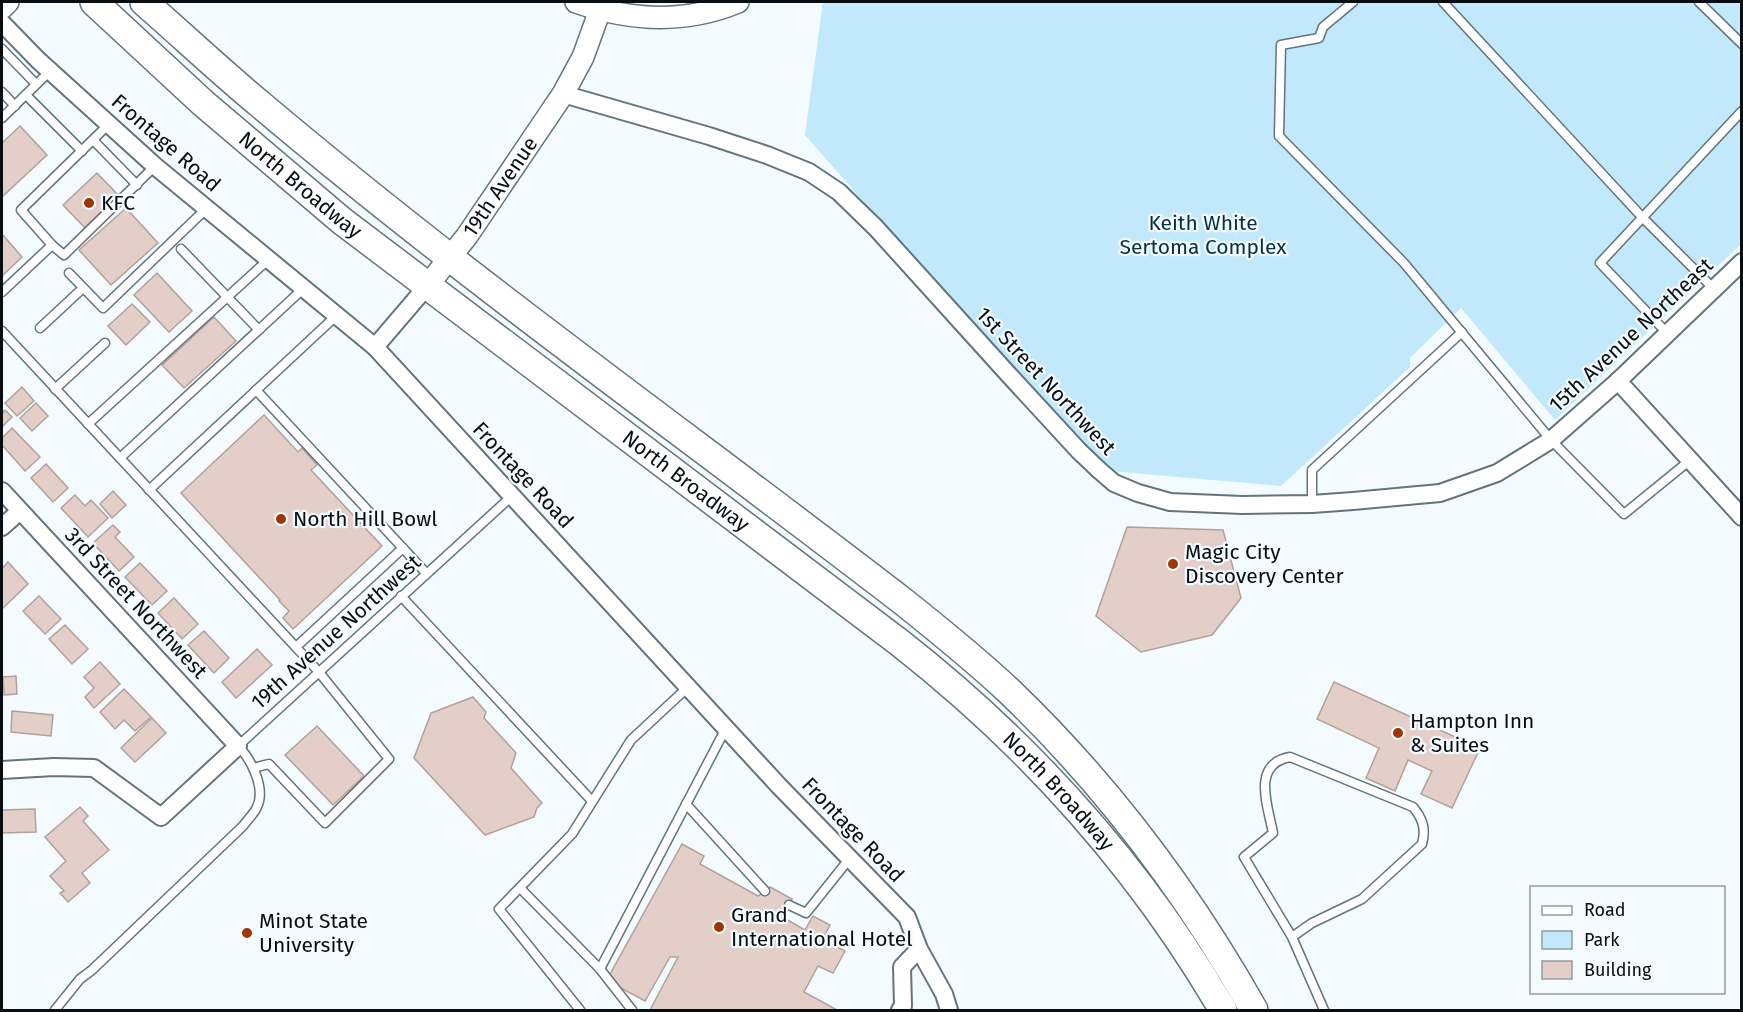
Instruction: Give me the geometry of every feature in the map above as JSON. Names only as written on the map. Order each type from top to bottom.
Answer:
[{"type":"main road","name":"North Broadway","points":[[94,2],[203,103],[342,221],[900,643],[982,712],[1039,768],[1111,848],[1175,935],[1223,1011]]},
{"type":"main road","name":"North Broadway","points":[[144,2],[260,104],[450,258],[884,587],[954,642],[1008,690],[1082,768],[1151,850],[1212,939],[1254,1011]]},
{"type":"street","points":[[2,8],[8,2]]},
{"type":"street","points":[[576,2],[632,17],[662,18],[693,16],[738,2]]},
{"type":"street","name":"19th Avenue","points":[[375,347],[450,258],[563,94],[583,57],[600,10]]},
{"type":"street","name":"Frontage Road","points":[[2,23],[50,71],[155,166],[375,347],[726,728],[907,917],[919,949],[944,994],[949,1011]]},
{"type":"street","name":"1st Street Northwest","points":[[563,94],[767,155],[809,172],[839,192],[876,228],[1079,451],[1114,483],[1138,493],[1170,502],[1205,504],[1312,504],[1440,493],[1497,473],[1551,440]]},
{"type":"street","name":"15th Avenue Northeast","points":[[1551,440],[1618,381],[1742,262]]},
{"type":"street","points":[[1618,381],[1742,517]]},
{"type":"street","name":"3rd Street Northwest","points":[[2,491],[237,746]]},
{"type":"street","points":[[2,527],[20,511]]},
{"type":"street","points":[[2,770],[54,767],[94,768],[161,818],[237,746]]},
{"type":"street","points":[[900,1011],[903,1006],[902,967],[919,949]]},
{"type":"lane","points":[[1353,2],[1323,27],[1319,38],[1281,45],[1279,136],[1404,263],[1551,440],[1624,514],[1689,461]]},
{"type":"lane","points":[[1443,2],[1642,217],[1713,288]]},
{"type":"lane","points":[[1699,2],[1742,44]]},
{"type":"lane","points":[[2,49],[36,84]]},
{"type":"lane","points":[[2,118],[50,71]]},
{"type":"lane","points":[[2,92],[15,106]]},
{"type":"lane","points":[[26,95],[82,151]]},
{"type":"lane","points":[[1667,333],[1600,263],[1742,111]]},
{"type":"lane","points":[[109,124],[21,210],[64,255],[155,166]]},
{"type":"lane","points":[[93,140],[137,185]]},
{"type":"lane","points":[[69,273],[103,308],[207,208]]},
{"type":"lane","points":[[2,292],[52,244]]},
{"type":"lane","points":[[181,249],[259,330]]},
{"type":"lane","points":[[88,424],[269,259]]},
{"type":"lane","points":[[40,327],[83,288]]},
{"type":"lane","points":[[120,458],[304,288]]},
{"type":"lane","points":[[149,490],[337,315]]},
{"type":"lane","points":[[2,331],[318,671],[389,759],[325,823],[269,764],[253,768]]},
{"type":"lane","points":[[1312,504],[1312,470],[1462,332]]},
{"type":"lane","points":[[55,389],[105,343]]},
{"type":"lane","points":[[256,390],[426,573]]},
{"type":"lane","name":"19th Avenue Northwest","points":[[237,746],[512,496]]},
{"type":"lane","points":[[296,647],[403,548]]},
{"type":"lane","points":[[401,596],[592,801]]},
{"type":"lane","points":[[580,1011],[499,909],[572,834],[630,740],[688,687]]},
{"type":"lane","points":[[600,969],[726,728]]},
{"type":"lane","points":[[55,1011],[80,979],[243,826],[258,806],[258,780],[247,755],[237,746]]},
{"type":"lane","points":[[1292,936],[1312,923],[1362,898],[1422,844],[1425,832],[1422,817],[1413,807],[1290,757],[1278,759],[1268,769],[1264,787],[1273,833],[1244,857],[1292,936],[1324,1011]]},
{"type":"lane","points":[[686,804],[765,891]]},
{"type":"lane","points":[[789,905],[806,913],[850,858]]},
{"type":"lane","points":[[520,888],[600,969],[632,1011]]},
{"type":"green space","name":"Keith White Sertoma Complex","points":[[823,2],[1741,2],[1741,244],[1555,420],[1461,308],[1410,358],[1410,367],[1281,486],[1099,470],[805,135]]},
{"type":"building","points":[[20,126],[47,155],[2,197],[2,143]]},
{"type":"building","points":[[97,173],[121,198],[87,230],[63,205]]},
{"type":"building","points":[[126,208],[158,243],[111,285],[79,250]]},
{"type":"building","points":[[2,234],[22,257],[2,276]]},
{"type":"building","points":[[157,273],[192,311],[169,332],[134,295]]},
{"type":"building","points":[[132,304],[150,322],[126,345],[108,326]]},
{"type":"building","points":[[214,317],[236,341],[184,388],[162,365]]},
{"type":"building","points":[[22,387],[34,401],[17,416],[5,403]]},
{"type":"building","points":[[36,403],[48,416],[32,431],[20,418]]},
{"type":"building","points":[[5,410],[12,417],[2,427],[2,414]]},
{"type":"building","name":"North Hill Bowl","points":[[264,415],[298,452],[302,448],[317,465],[311,470],[382,546],[293,629],[283,618],[289,611],[280,600],[181,493]]},
{"type":"building","points":[[12,428],[40,457],[25,471],[2,445],[2,438]]},
{"type":"building","points":[[46,464],[68,488],[53,502],[31,478]]},
{"type":"building","points":[[113,491],[126,505],[112,518],[100,504]]},
{"type":"building","points":[[75,495],[85,506],[91,500],[108,518],[88,537],[61,508]]},
{"type":"building","points":[[113,525],[120,532],[115,537],[134,557],[119,571],[93,543]]},
{"type":"building","name":"Magic City Discovery Center","points":[[1127,527],[1223,530],[1241,598],[1212,635],[1141,652],[1096,616]]},
{"type":"building","points":[[8,562],[28,584],[2,609],[2,569]]},
{"type":"building","points":[[140,563],[167,591],[152,605],[125,577]]},
{"type":"building","points":[[39,596],[61,619],[45,634],[23,611]]},
{"type":"building","points":[[174,598],[198,624],[182,639],[158,613]]},
{"type":"building","points":[[65,625],[88,649],[72,664],[49,639]]},
{"type":"building","points":[[204,631],[229,658],[214,673],[188,645]]},
{"type":"building","points":[[257,649],[272,665],[236,698],[222,682]]},
{"type":"building","points":[[100,662],[120,684],[94,708],[85,697],[94,688],[84,677]]},
{"type":"building","points":[[16,676],[17,694],[4,695],[3,677]]},
{"type":"building","name":"Hampton Inn & Suites","points":[[1334,682],[1480,748],[1452,808],[1421,794],[1432,771],[1408,760],[1395,791],[1366,778],[1379,748],[1317,719]]},
{"type":"building","points":[[124,689],[151,717],[135,731],[124,720],[115,729],[100,712]]},
{"type":"building","points":[[473,697],[486,712],[484,718],[516,753],[511,768],[542,803],[537,808],[534,817],[485,835],[414,758],[431,713]]},
{"type":"building","points":[[12,711],[53,715],[51,736],[11,732]]},
{"type":"building","points":[[152,718],[166,733],[135,762],[121,748]]},
{"type":"building","points":[[317,726],[364,776],[333,805],[285,755]]},
{"type":"building","points":[[80,807],[88,816],[83,821],[109,850],[82,873],[90,883],[68,902],[60,893],[64,891],[50,876],[66,861],[45,837]]},
{"type":"building","points":[[35,809],[36,832],[2,833],[2,810]]},
{"type":"building","name":"Grand International Hotel","points":[[682,844],[704,856],[700,864],[758,896],[770,887],[792,899],[782,917],[805,930],[813,916],[830,925],[823,939],[845,951],[833,973],[818,966],[804,992],[837,1010],[650,1010],[678,957],[670,957],[645,1001],[617,986],[609,976]]},
{"type":"place","name":"KFC","points":[[89,203]]},
{"type":"place","name":"North Hill Bowl","points":[[281,519]]},
{"type":"place","name":"Magic City Discovery Center","points":[[1173,564]]},
{"type":"place","name":"Hampton Inn & Suites","points":[[1398,733]]},
{"type":"place","name":"Grand International Hotel","points":[[719,927]]},
{"type":"place","name":"Minot State University","points":[[247,933]]}]
